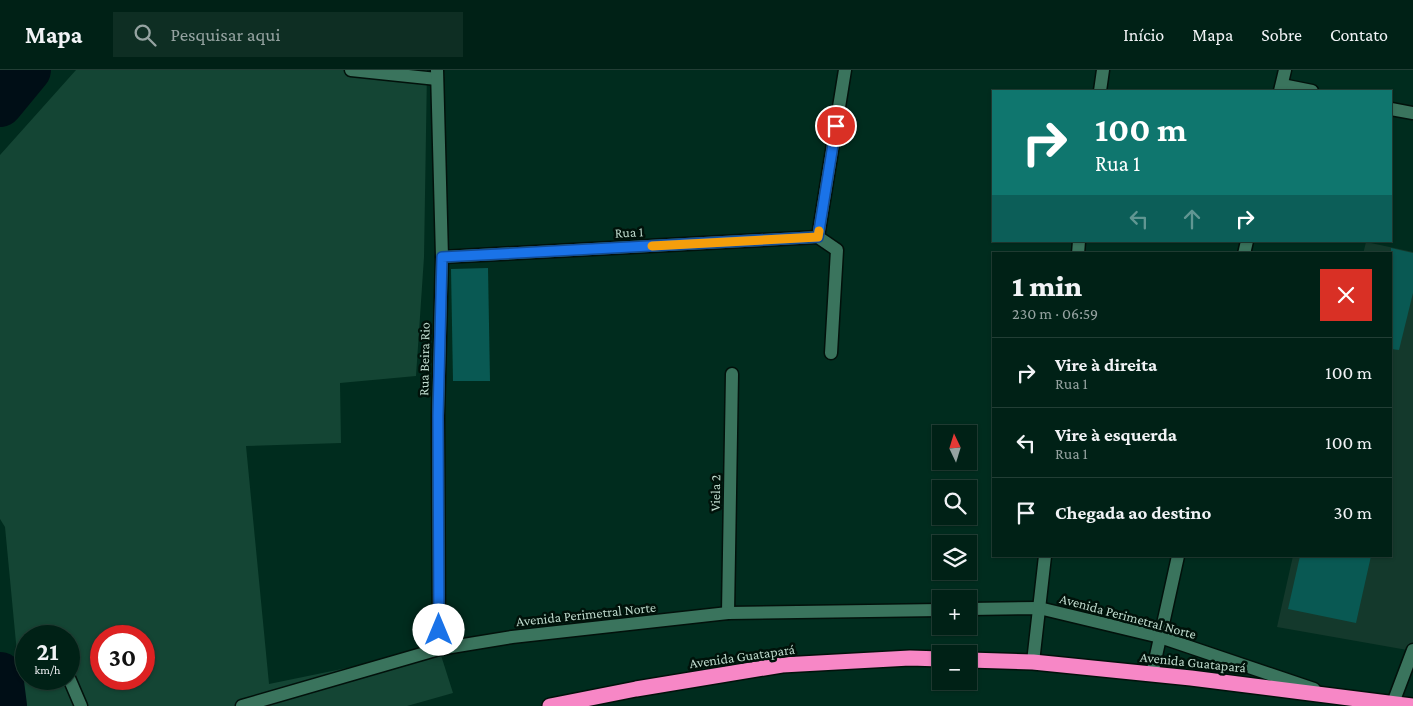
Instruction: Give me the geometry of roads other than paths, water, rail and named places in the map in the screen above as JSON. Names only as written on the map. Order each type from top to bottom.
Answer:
[{"type":"highway","name":"Avenida Guatapará","points":[[550,706],[636,689],[782,666],[910,658],[932,659]]},
{"type":"highway","name":"Avenida Guatapará","points":[[977,660],[1033,662],[1152,674],[1412,706]]},
{"type":"street","points":[[351,70],[437,74]]},
{"type":"street","points":[[830,353],[837,250],[818,237],[845,70]]},
{"type":"street","points":[[1100,90],[1103,70]]},
{"type":"street","points":[[1285,70],[1281,88],[1302,90]]},
{"type":"street","name":"Rua Beira Rio","points":[[437,74],[442,257],[438,416],[439,649]]},
{"type":"street","points":[[1392,108],[1413,113]]},
{"type":"street","name":"Rua 1","points":[[442,257],[818,237]]},
{"type":"street","name":"Viela 2","points":[[728,613],[732,374]]},
{"type":"street","points":[[1033,662],[1045,557]]},
{"type":"street","points":[[1152,674],[1178,557]]},
{"type":"street","name":"Avenida Perimetral Norte","points":[[977,609],[1039,608],[1160,637],[1332,695]]},
{"type":"street","name":"Avenida Perimetral Norte","points":[[242,706],[439,649],[512,637],[728,613],[932,610]]},
{"type":"street","points":[[1393,703],[1413,650]]},
{"type":"street","points":[[74,690],[81,706]]},
{"type":"waterway","points":[[0,104],[28,70]]},
{"type":"waterway","points":[[0,675],[4,706]]}]
